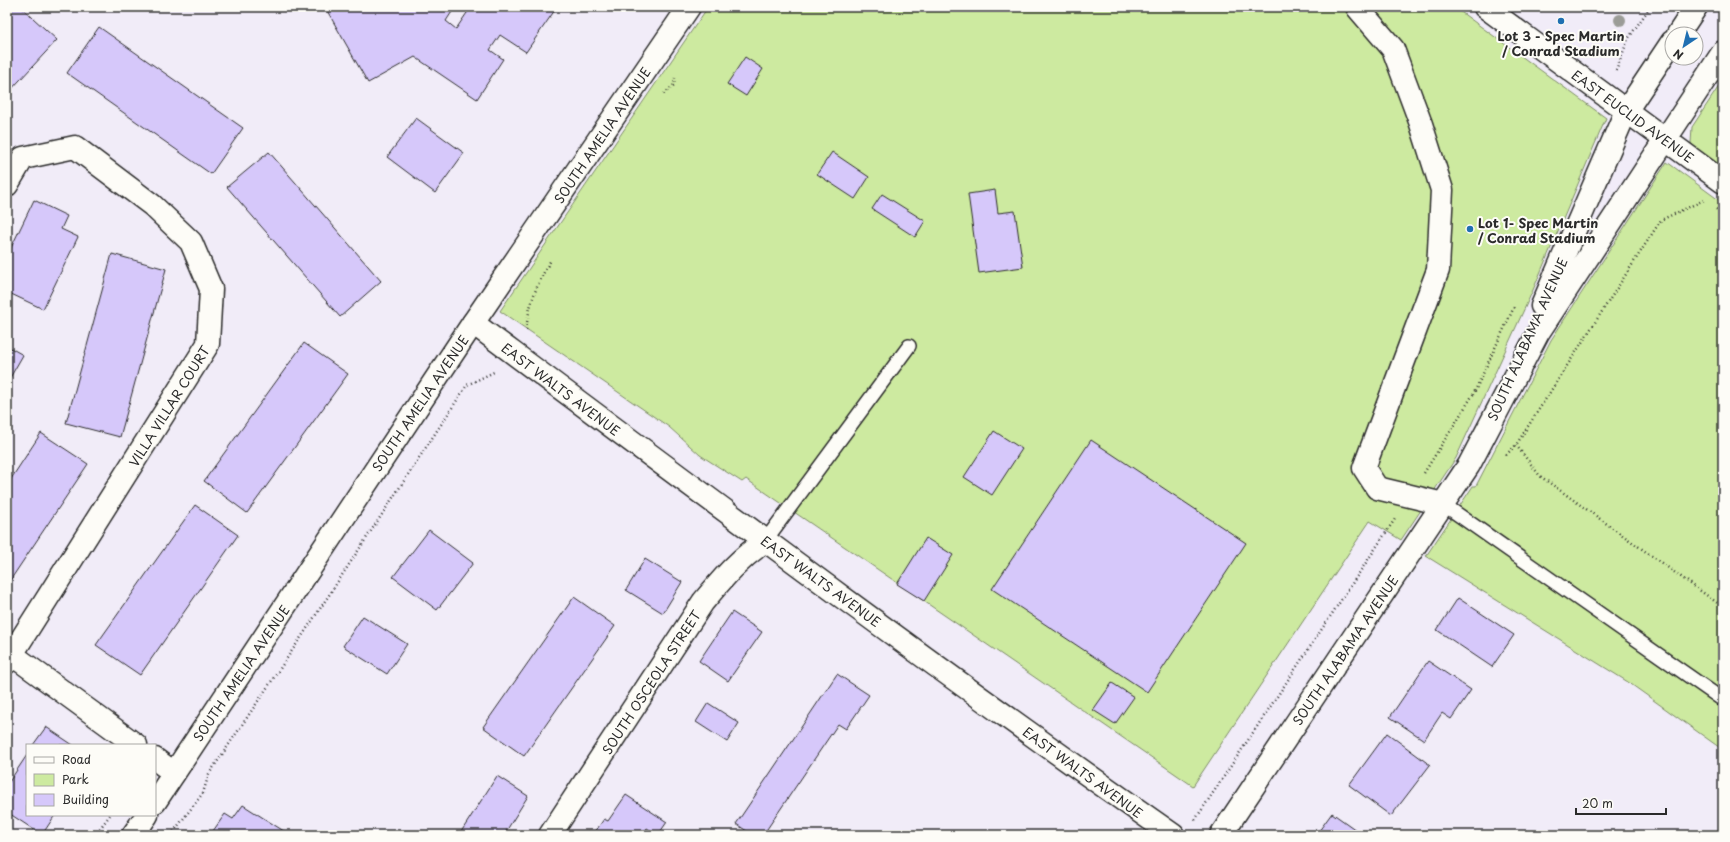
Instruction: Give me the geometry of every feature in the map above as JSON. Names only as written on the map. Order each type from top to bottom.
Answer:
[{"type":"street","name":"SOUTH AMELIA AVENUE","points":[[156,800],[473,323],[689,7]]},
{"type":"street","points":[[1357,7],[1392,49],[1421,124],[1442,190],[1438,270],[1364,468],[1377,488],[1443,504]]},
{"type":"street","name":"EAST EUCLID AVENUE","points":[[1485,7],[1723,182]]},
{"type":"street","points":[[1683,26],[1696,7]]},
{"type":"street","name":"SOUTH ALABAMA AVENUE","points":[[1221,835],[1469,465],[1538,333],[1723,52]]},
{"type":"street","name":"SOUTH ALABAMA AVENUE","points":[[1469,465],[1547,296],[1626,111],[1664,54]]},
{"type":"street","name":"VILLA VILLAR COURT","points":[[7,185],[23,158],[75,147],[152,205],[191,242],[211,289],[208,344],[9,656],[135,744]]},
{"type":"street","name":"EAST WALTS AVENUE","points":[[473,323],[765,541],[1173,835]]},
{"type":"street","name":"SOUTH OSCEOLA STREET","points":[[550,835],[703,602],[730,569],[746,554],[765,541]]},
{"type":"street","points":[[156,760],[174,773]]},
{"type":"street","points":[[133,835],[146,816]]},
{"type":"lane","points":[[765,541],[909,346]]},
{"type":"lane","points":[[1443,504],[1723,700]]},
{"type":"path","points":[[1615,72],[1628,40],[1650,7]]},
{"type":"path","points":[[1503,459],[1516,445],[1661,220],[1704,200],[1723,214]]},
{"type":"path","points":[[171,835],[203,793],[209,774],[308,627],[467,385],[498,370]]},
{"type":"path","points":[[1516,445],[1540,476],[1723,607]]},
{"type":"path","points":[[95,835],[109,816]]},
{"type":"green space","points":[[708,7],[1454,7],[1606,118],[1533,290],[1456,458],[1401,540],[1370,521],[1193,786],[746,479],[742,482],[700,455],[669,427],[500,311]]},
{"type":"green space","points":[[1723,80],[1723,171],[1697,153],[1691,143],[1692,127]]},
{"type":"green space","points":[[1667,162],[1723,203],[1723,750],[1628,682],[1426,556],[1473,486],[1476,486],[1551,340]]},
{"type":"building","points":[[13,7],[21,7],[57,40],[7,94],[7,13]]},
{"type":"building","points":[[325,7],[455,7],[446,21],[456,29],[471,7],[557,7],[526,52],[500,35],[490,50],[503,59],[477,99],[415,57],[368,83]]},
{"type":"building","points":[[99,27],[243,128],[211,174],[67,73]]},
{"type":"building","points":[[745,57],[763,69],[746,96],[727,84]]},
{"type":"building","points":[[416,118],[464,153],[435,193],[387,157]]},
{"type":"building","points":[[269,152],[381,281],[340,317],[227,187]]},
{"type":"building","points":[[832,152],[869,177],[855,199],[817,174]]},
{"type":"building","points":[[995,190],[998,213],[1015,211],[1023,267],[979,273],[968,194]]},
{"type":"building","points":[[882,194],[925,221],[915,237],[872,209]]},
{"type":"building","points":[[34,200],[67,216],[61,229],[78,237],[43,309],[7,292],[7,256]]},
{"type":"building","points":[[112,254],[166,269],[120,437],[66,423]]},
{"type":"building","points":[[304,343],[348,374],[247,513],[204,481]]},
{"type":"building","points":[[7,346],[23,355],[7,383]]},
{"type":"building","points":[[994,431],[1022,449],[992,495],[964,477]]},
{"type":"building","points":[[41,433],[88,464],[7,585],[7,485]]},
{"type":"building","points":[[1091,440],[1246,543],[1147,692],[992,589]]},
{"type":"building","points":[[195,505],[238,535],[140,675],[96,645]]},
{"type":"building","points":[[429,530],[473,563],[437,610],[393,577]]},
{"type":"building","points":[[926,538],[953,555],[924,601],[897,584]]},
{"type":"building","points":[[645,559],[682,582],[663,613],[626,590]]},
{"type":"building","points":[[574,597],[615,626],[524,756],[483,727]]},
{"type":"building","points":[[1458,598],[1514,635],[1492,667],[1437,630]]},
{"type":"building","points":[[732,612],[762,632],[728,681],[699,661]]},
{"type":"building","points":[[363,616],[407,644],[387,674],[343,646]]},
{"type":"building","points":[[1428,661],[1471,690],[1451,719],[1442,713],[1424,740],[1390,717]]},
{"type":"building","points":[[837,674],[869,695],[846,729],[838,724],[763,835],[753,835],[736,824]]},
{"type":"building","points":[[1112,683],[1134,697],[1115,724],[1093,710]]},
{"type":"building","points":[[708,703],[739,723],[727,742],[696,722]]},
{"type":"building","points":[[46,727],[72,744],[34,744]]},
{"type":"building","points":[[1387,733],[1430,765],[1391,816],[1349,785]]},
{"type":"building","points":[[26,756],[26,816],[54,816],[42,835],[7,812],[7,785]]},
{"type":"building","points":[[497,776],[528,796],[505,833],[507,835],[459,835]]},
{"type":"building","points":[[626,795],[667,822],[658,835],[647,828],[642,835],[593,835],[604,819],[608,821]]},
{"type":"building","points":[[243,805],[290,835],[219,835],[213,831],[225,814],[233,819]]},
{"type":"building","points":[[1332,813],[1363,835],[1316,835]]},
{"type":"place","name":"Lot 3 - Spec Martin / Conrad Stadium","points":[[1561,21]]},
{"type":"place","name":"Lot 1- Spec Martin / Conrad Stadium","points":[[1470,229]]}]
